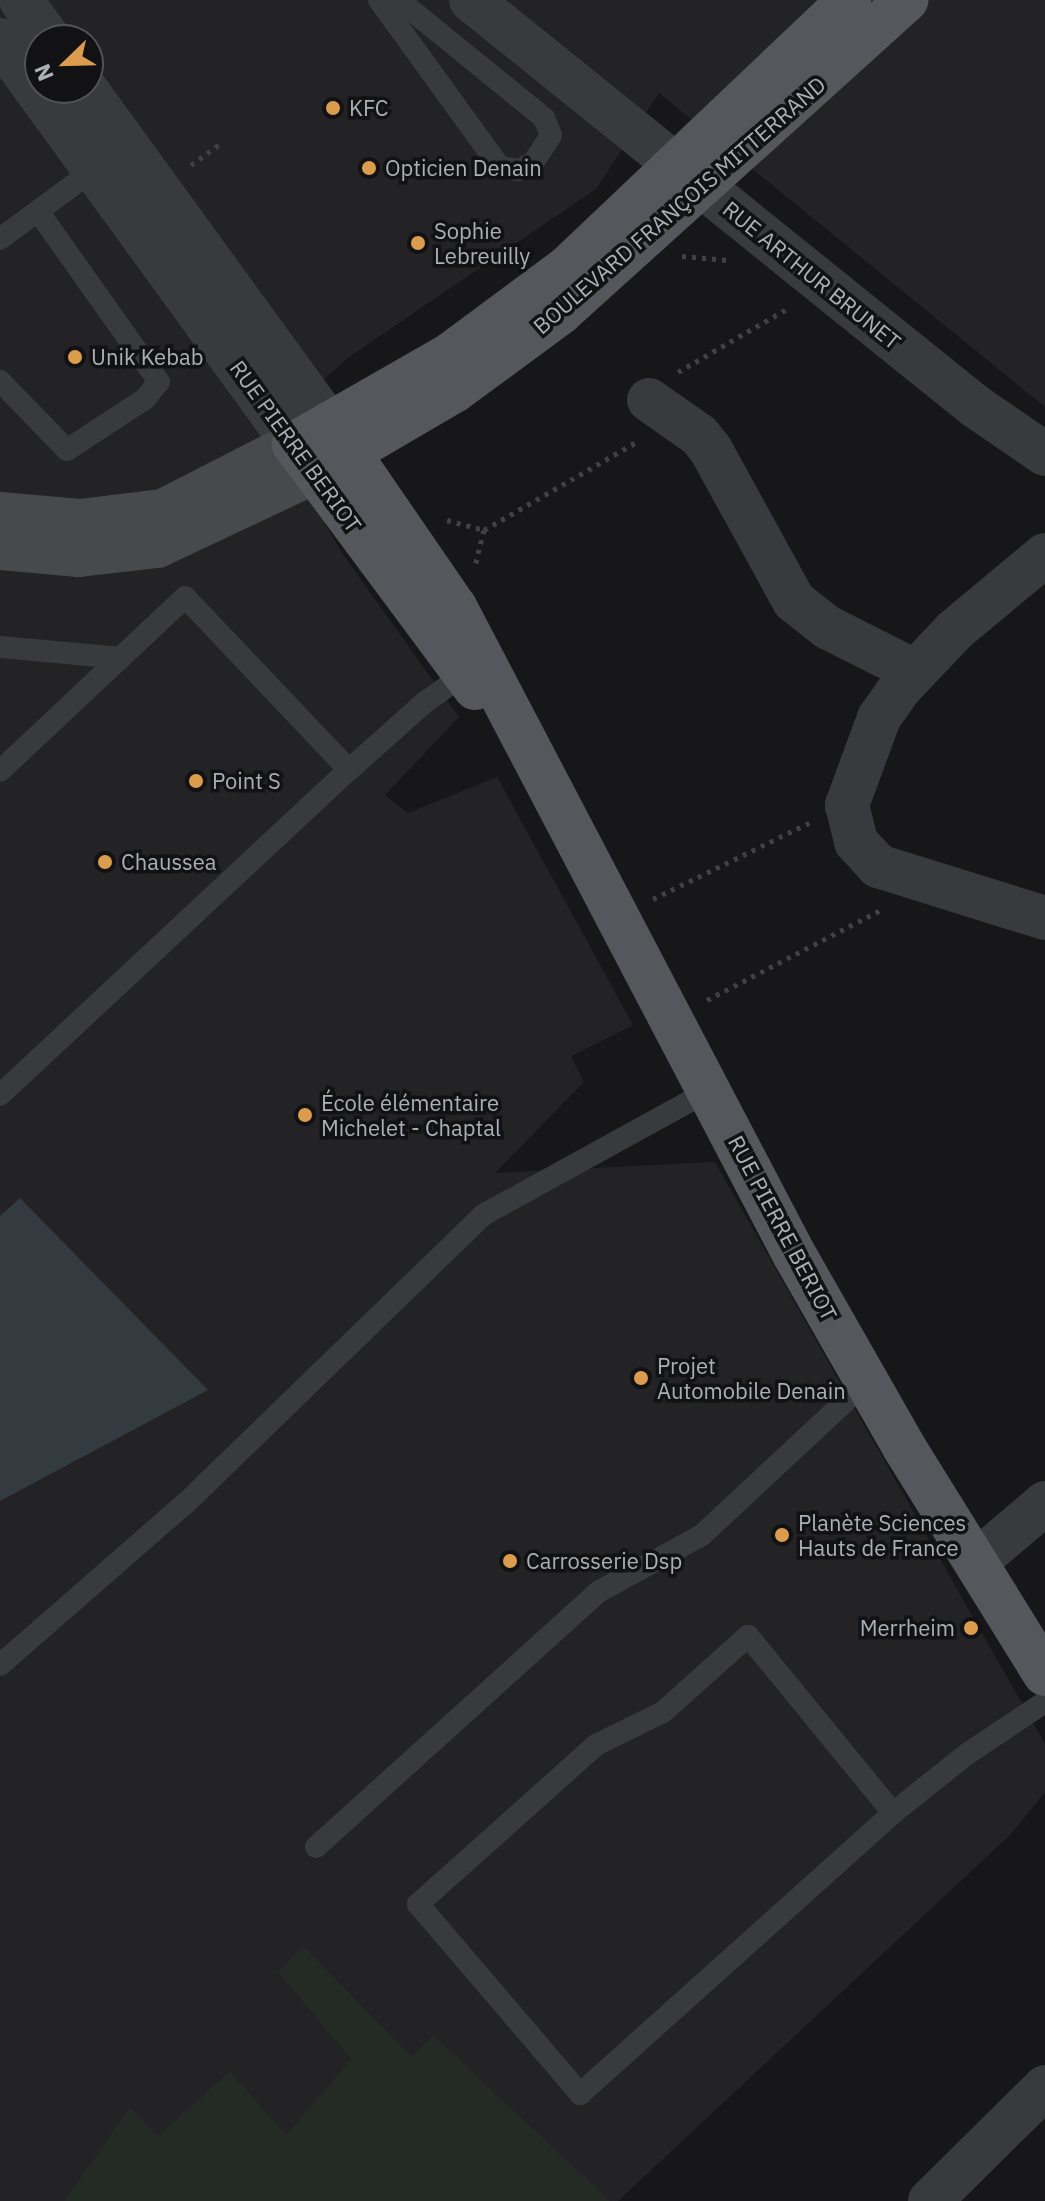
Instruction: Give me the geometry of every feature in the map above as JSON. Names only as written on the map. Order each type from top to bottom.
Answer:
[{"type":"main road","name":"BOULEVARD FRANÇOIS MITTERRAND","points":[[0,514],[48,520],[135,518],[184,503],[454,391],[534,333],[701,168],[849,0]]},
{"type":"main road","name":"BOULEVARD FRANÇOIS MITTERRAND","points":[[701,168],[906,0]]},
{"type":"main road","name":"BOULEVARD FRANÇOIS MITTERRAND","points":[[0,548],[79,555],[157,546],[322,448]]},
{"type":"main road","name":"RUE PIERRE BERIOT","points":[[322,448],[455,607],[474,668],[539,772],[619,916],[866,1382],[1045,1674]]},
{"type":"street","points":[[21,0],[38,24]]},
{"type":"street","name":"RUE ARTHUR BRUNET","points":[[471,0],[1005,392],[1045,431]]},
{"type":"street","name":"RUE ARTHUR BRUNET","points":[[519,0],[701,168],[975,406],[1045,454]]},
{"type":"street","name":"RUE PIERRE BERIOT","points":[[0,40],[111,158],[322,448]]},
{"type":"street","name":"RUE PIERRE BERIOT","points":[[91,104],[111,158]]},
{"type":"street","points":[[649,400],[699,435],[711,450],[794,601],[827,627],[914,671]]},
{"type":"street","points":[[1045,555],[914,671],[879,718],[847,805],[851,829],[865,855],[878,866],[1045,918]]},
{"type":"street","points":[[976,1562],[1045,1503]]},
{"type":"street","points":[[930,2201],[1045,2087]]},
{"type":"lane","points":[[379,0],[500,167],[518,170],[533,163],[551,135],[544,118],[399,0]]},
{"type":"lane","points":[[0,239],[111,158]]},
{"type":"lane","points":[[0,381],[67,450],[145,399],[159,382],[38,211]]},
{"type":"lane","points":[[0,771],[185,597],[349,770]]},
{"type":"lane","points":[[0,647],[120,658]]},
{"type":"lane","points":[[0,1095],[349,770],[424,703],[474,668]]},
{"type":"lane","points":[[0,1665],[186,1503],[483,1215],[710,1090]]},
{"type":"lane","points":[[316,1847],[598,1592],[702,1535],[866,1382]]},
{"type":"lane","points":[[893,1813],[748,1636],[663,1712],[596,1745],[418,1904],[580,2094],[893,1813],[967,1754],[1045,1702]]},
{"type":"path","points":[[188,167],[223,142]]},
{"type":"path","points":[[669,255],[724,262],[733,258]]},
{"type":"path","points":[[484,530],[638,441],[649,400],[682,368],[802,300]]},
{"type":"path","points":[[619,916],[847,805]]},
{"type":"path","points":[[672,1018],[934,883]]},
{"type":"shaded area","points":[[0,0],[1045,0],[1045,407],[659,93],[596,189],[349,357],[269,428],[342,553],[459,717],[385,795],[408,813],[497,777],[633,1025],[571,1056],[584,1082],[495,1173],[715,1162],[1045,1744],[1045,1792],[1011,1834],[618,2201],[0,2201]]},
{"type":"shaded area","points":[[20,1198],[208,1390],[0,1501],[0,1216]]},
{"type":"shaded area","points":[[303,1946],[412,2057],[433,2035],[610,2201],[64,2201],[130,2107],[158,2136],[230,2071],[286,2135],[351,2059],[278,1972]]},
{"type":"place","name":"KFC","points":[[333,108]]},
{"type":"place","name":"Opticien Denain","points":[[369,168]]},
{"type":"place","name":"Sophie Lebreuilly","points":[[418,243]]},
{"type":"place","name":"Unik Kebab","points":[[75,357]]},
{"type":"place","name":"Point S","points":[[196,781]]},
{"type":"place","name":"Chaussea","points":[[105,862]]},
{"type":"place","name":"École élémentaire Michelet - Chaptal","points":[[305,1115]]},
{"type":"place","name":"Projet Automobile Denain","points":[[641,1378]]},
{"type":"place","name":"Planète Sciences Hauts de France","points":[[782,1535]]},
{"type":"place","name":"Carrosserie Dsp","points":[[510,1561]]},
{"type":"place","name":"Merrheim","points":[[971,1628]]}]
